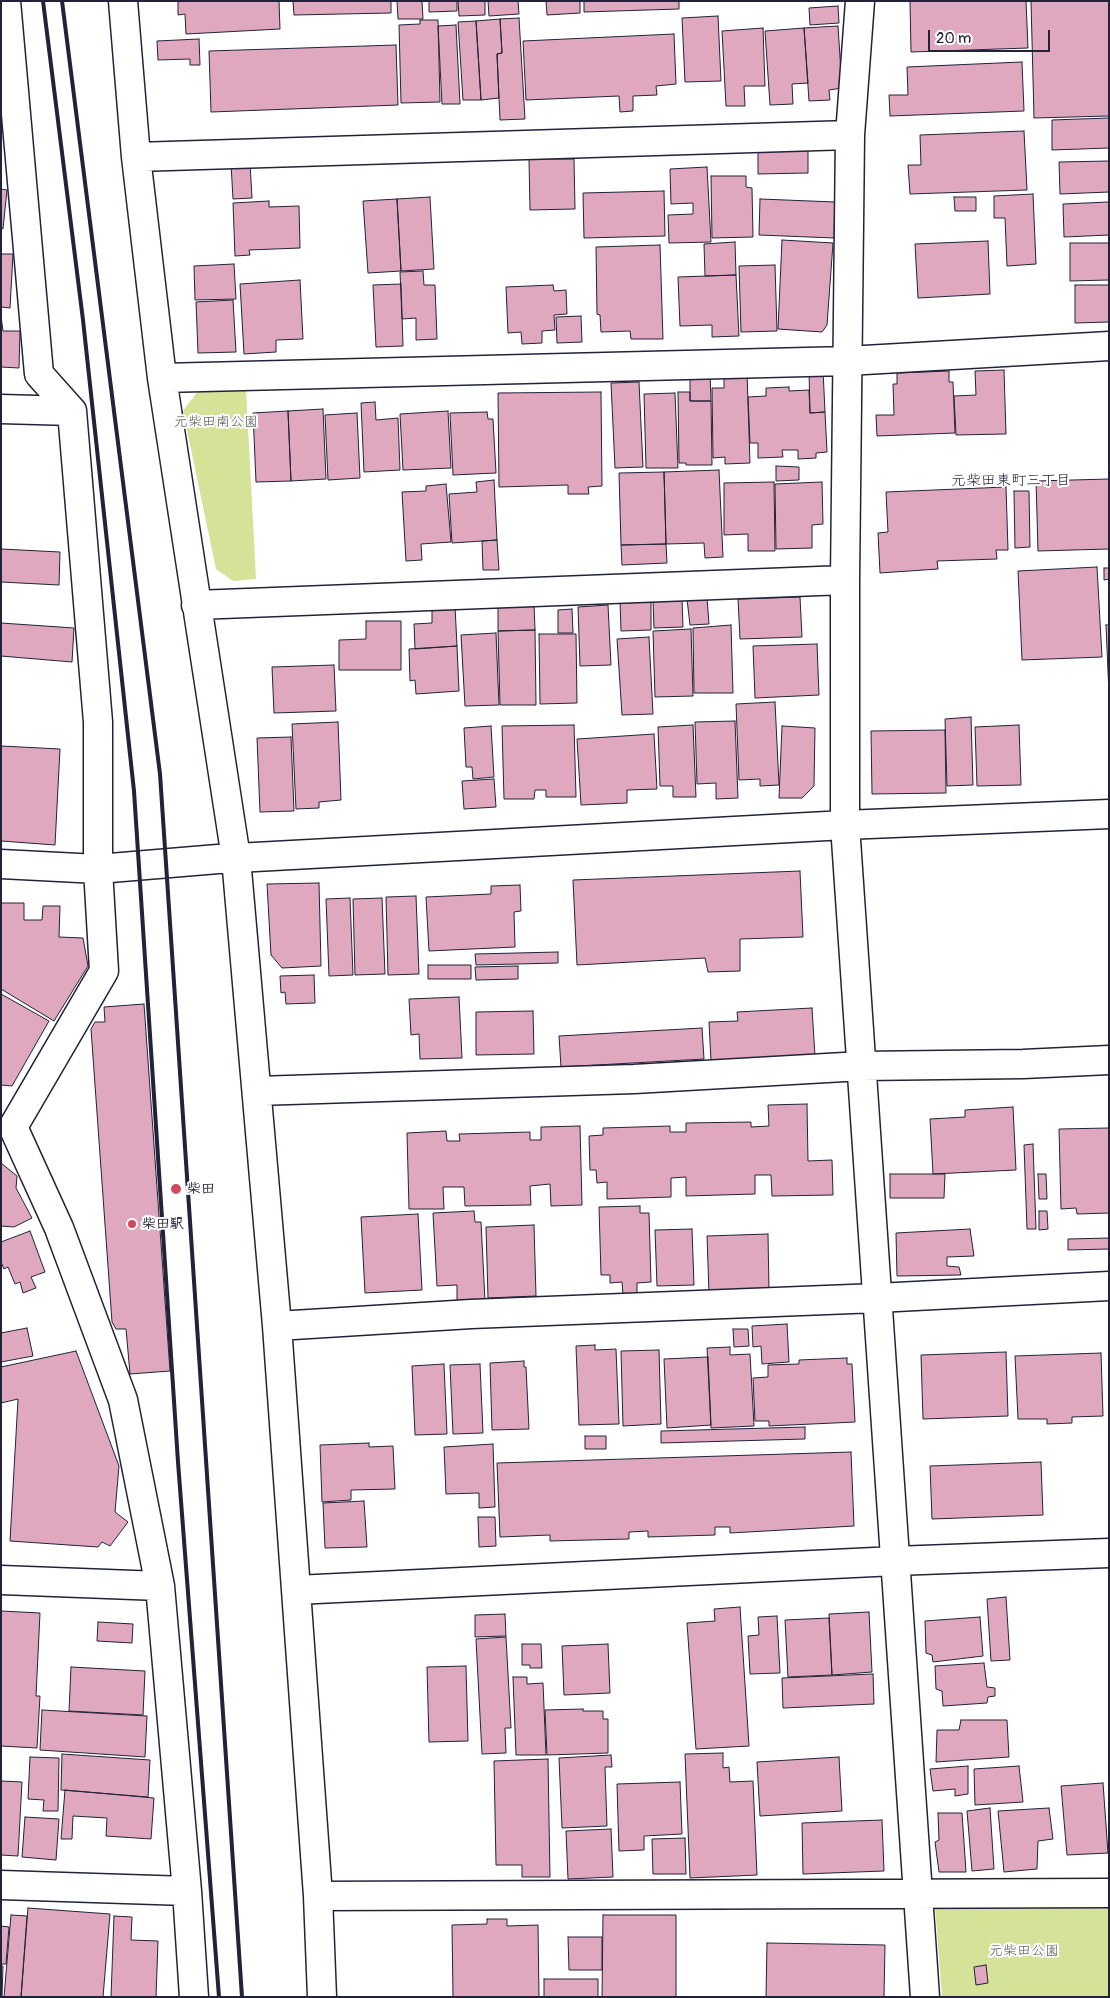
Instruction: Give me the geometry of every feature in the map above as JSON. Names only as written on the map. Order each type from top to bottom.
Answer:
[{"type":"street","points":[[6,1],[39,374],[72,411],[98,722],[98,869],[104,971],[7,1127],[58,1228],[123,1400],[160,1586],[187,1891],[194,1997]]},
{"type":"street","points":[[123,1],[136,157],[162,378],[236,858],[277,1326],[318,1896],[322,1997]]},
{"type":"street","points":[[860,1],[850,135],[846,361],[845,825],[925,1997]]},
{"type":"street","points":[[136,157],[850,135]]},
{"type":"street","points":[[162,378],[846,361],[1109,346]]},
{"type":"street","points":[[1,409],[72,411]]},
{"type":"street","points":[[196,605],[845,580]]},
{"type":"street","points":[[1,864],[98,869],[236,858],[845,825],[1109,814]]},
{"type":"street","points":[[257,1091],[634,1079],[862,1066],[1024,1064],[1109,1060]]},
{"type":"street","points":[[277,1326],[471,1314],[878,1298],[1109,1286]]},
{"type":"street","points":[[296,1590],[895,1561],[1109,1553]]},
{"type":"street","points":[[1,1580],[160,1586]]},
{"type":"street","points":[[1,1885],[187,1891]]},
{"type":"street","points":[[318,1896],[918,1892],[1109,1893]]},
{"type":"green space","name":"元柴田南公園","points":[[246,389],[256,579],[233,581],[216,569],[183,411],[198,391]]},
{"type":"green space","name":"元柴田公園","points":[[935,1906],[1109,1906],[1109,1997],[942,1997]]},
{"type":"building","points":[[178,1],[279,1],[280,29],[186,34],[185,14],[178,15]]},
{"type":"building","points":[[293,1],[391,1],[391,13],[294,15]]},
{"type":"building","points":[[397,1],[422,1],[423,19],[398,19]]},
{"type":"building","points":[[429,1],[457,1],[457,11],[429,12]]},
{"type":"building","points":[[458,1],[485,1],[485,15],[459,16]]},
{"type":"building","points":[[488,1],[518,1],[519,14],[489,16]]},
{"type":"building","points":[[546,1],[580,1],[580,13],[547,15]]},
{"type":"building","points":[[584,1],[679,1],[679,9],[584,12]]},
{"type":"building","points":[[910,1],[1026,1],[1028,48],[911,52]]},
{"type":"building","points":[[1031,1],[1109,1],[1109,116],[1034,118]]},
{"type":"building","points":[[838,6],[839,23],[810,25],[809,8]]},
{"type":"building","points":[[718,16],[721,81],[685,82],[682,18]]},
{"type":"building","points":[[519,18],[525,119],[500,120],[497,54],[502,53],[500,19]]},
{"type":"building","points":[[500,19],[502,53],[497,54],[499,98],[481,100],[476,21]]},
{"type":"building","points":[[420,20],[438,20],[440,102],[401,103],[399,25],[420,24]]},
{"type":"building","points":[[476,21],[481,100],[463,100],[458,22]]},
{"type":"building","points":[[456,25],[460,104],[442,104],[438,26]]},
{"type":"building","points":[[838,26],[842,88],[829,90],[830,100],[809,101],[804,28]]},
{"type":"building","points":[[763,28],[765,86],[744,86],[745,106],[726,106],[722,31]]},
{"type":"building","points":[[804,28],[808,83],[792,84],[793,104],[770,105],[765,31]]},
{"type":"building","points":[[674,34],[676,84],[656,86],[657,95],[633,96],[633,111],[620,112],[619,96],[526,100],[523,41]]},
{"type":"building","points":[[199,39],[200,65],[190,65],[190,59],[158,60],[157,41]]},
{"type":"building","points":[[396,45],[398,105],[211,112],[209,51]]},
{"type":"building","points":[[1022,62],[1024,111],[890,116],[889,95],[908,95],[907,67]]},
{"type":"building","points":[[1109,118],[1109,148],[1052,150],[1052,120]]},
{"type":"building","points":[[1024,131],[1027,190],[910,194],[908,165],[921,165],[920,135]]},
{"type":"building","points":[[808,146],[808,173],[758,174],[758,148]]},
{"type":"building","points":[[529,159],[574,159],[575,209],[530,210]]},
{"type":"building","points":[[1109,161],[1109,192],[1060,194],[1059,162]]},
{"type":"building","points":[[250,163],[252,198],[233,199],[231,164]]},
{"type":"building","points":[[707,167],[711,242],[669,243],[668,215],[693,214],[693,203],[671,204],[670,169]]},
{"type":"building","points":[[711,176],[746,176],[746,187],[752,188],[753,237],[712,238]]},
{"type":"building","points":[[1,189],[7,190],[3,229],[1,228]]},
{"type":"building","points":[[664,191],[665,236],[584,238],[583,193]]},
{"type":"building","points":[[1033,194],[1036,264],[1007,266],[1005,218],[994,218],[994,196]]},
{"type":"building","points":[[430,197],[434,269],[401,271],[397,199]]},
{"type":"building","points":[[954,197],[976,197],[976,211],[955,211]]},
{"type":"building","points":[[397,199],[401,271],[368,273],[363,201]]},
{"type":"building","points":[[760,199],[835,202],[834,238],[759,235]]},
{"type":"building","points":[[269,201],[269,207],[299,206],[300,248],[249,250],[250,255],[235,256],[233,203]]},
{"type":"building","points":[[1109,202],[1109,235],[1064,237],[1063,204]]},
{"type":"building","points":[[782,240],[833,243],[827,325],[822,332],[778,329]]},
{"type":"building","points":[[988,241],[990,294],[918,298],[915,244]]},
{"type":"building","points":[[735,242],[736,275],[705,276],[704,244]]},
{"type":"building","points":[[1070,243],[1109,243],[1109,280],[1070,281]]},
{"type":"building","points":[[660,245],[663,339],[631,339],[630,331],[601,332],[600,315],[597,314],[596,247]]},
{"type":"building","points":[[1,254],[13,254],[10,308],[1,307]]},
{"type":"building","points":[[234,264],[236,299],[195,300],[194,266]]},
{"type":"building","points":[[775,265],[777,331],[741,332],[739,266]]},
{"type":"building","points":[[423,271],[424,285],[435,285],[437,339],[416,340],[416,318],[402,319],[400,272]]},
{"type":"building","points":[[736,275],[739,336],[712,337],[712,325],[680,326],[678,277]]},
{"type":"building","points":[[300,280],[303,339],[276,340],[276,352],[244,354],[240,284]]},
{"type":"building","points":[[401,284],[403,346],[376,347],[373,285]]},
{"type":"building","points":[[553,285],[554,291],[566,290],[567,314],[554,315],[555,330],[542,331],[542,343],[522,344],[521,332],[508,333],[506,287]]},
{"type":"building","points":[[1075,285],[1109,285],[1109,322],[1075,323]]},
{"type":"building","points":[[233,300],[236,352],[198,353],[196,302]]},
{"type":"building","points":[[1,316],[3,331],[20,331],[19,368],[1,367]]},
{"type":"building","points":[[581,316],[582,342],[557,343],[556,317]]},
{"type":"building","points":[[823,370],[825,412],[810,413],[809,371]]},
{"type":"building","points":[[1004,370],[1006,434],[956,435],[954,396],[976,395],[975,371]]},
{"type":"building","points":[[949,371],[949,382],[953,382],[955,433],[877,436],[876,415],[894,415],[893,384],[897,384],[897,373]]},
{"type":"building","points":[[747,372],[750,463],[725,464],[725,457],[713,458],[712,388],[724,388],[724,373]]},
{"type":"building","points":[[690,373],[710,373],[711,401],[690,401]]},
{"type":"building","points":[[639,382],[643,467],[615,468],[611,383]]},
{"type":"building","points":[[789,387],[789,391],[809,390],[810,413],[825,412],[827,452],[816,453],[816,458],[798,459],[798,450],[782,450],[783,457],[758,458],[758,443],[750,443],[748,397],[766,396],[766,388]]},
{"type":"building","points":[[601,392],[602,486],[588,487],[589,494],[568,494],[568,485],[499,487],[498,393]]},
{"type":"building","points":[[678,392],[690,392],[690,401],[711,401],[712,465],[686,465],[686,463],[679,463]]},
{"type":"building","points":[[675,393],[678,468],[646,468],[644,394]]},
{"type":"building","points":[[375,402],[376,420],[398,418],[400,470],[364,472],[361,403]]},
{"type":"building","points":[[323,409],[326,479],[291,481],[288,411]]},
{"type":"building","points":[[288,411],[291,481],[256,482],[253,413]]},
{"type":"building","points":[[448,411],[451,468],[403,470],[400,414]]},
{"type":"building","points":[[487,412],[488,419],[493,419],[496,473],[453,475],[450,413]]},
{"type":"building","points":[[357,413],[360,478],[328,480],[325,415]]},
{"type":"building","points":[[776,466],[799,467],[799,480],[776,481]]},
{"type":"building","points":[[719,470],[723,557],[705,558],[704,543],[666,544],[664,472]]},
{"type":"building","points":[[664,472],[666,544],[621,545],[619,473]]},
{"type":"building","points":[[1109,479],[1109,549],[1038,551],[1036,481]]},
{"type":"building","points":[[494,480],[497,540],[452,543],[449,494],[477,492],[476,482]]},
{"type":"building","points":[[774,482],[775,551],[748,551],[748,534],[724,535],[724,483]]},
{"type":"building","points":[[822,482],[823,524],[812,525],[812,548],[776,549],[775,484]]},
{"type":"building","points":[[446,484],[451,542],[421,544],[422,560],[406,561],[402,492],[426,491],[426,486]]},
{"type":"building","points":[[1006,487],[1008,550],[996,550],[997,559],[937,561],[938,569],[880,573],[878,533],[888,532],[886,492]]},
{"type":"building","points":[[1014,491],[1029,491],[1030,547],[1015,548]]},
{"type":"building","points":[[497,540],[499,570],[483,570],[482,541]]},
{"type":"building","points":[[666,544],[667,563],[622,565],[621,545]]},
{"type":"building","points":[[1,549],[60,552],[59,585],[1,582]]},
{"type":"building","points":[[1097,567],[1102,657],[1022,660],[1018,571]]},
{"type":"building","points":[[1104,568],[1109,568],[1109,579],[1104,580]]},
{"type":"building","points":[[800,597],[802,637],[740,639],[738,599]]},
{"type":"building","points":[[707,598],[709,624],[690,625],[687,599]]},
{"type":"building","points":[[682,599],[683,627],[654,628],[653,600]]},
{"type":"building","points":[[620,601],[651,601],[651,630],[621,631]]},
{"type":"building","points":[[534,604],[535,630],[498,631],[498,605]]},
{"type":"building","points":[[608,605],[611,665],[580,666],[578,607]]},
{"type":"building","points":[[432,606],[455,606],[457,646],[415,649],[414,624],[432,623]]},
{"type":"building","points":[[572,609],[573,633],[558,633],[558,610]]},
{"type":"building","points":[[366,621],[401,621],[401,670],[339,670],[339,640],[366,639]]},
{"type":"building","points":[[1,623],[74,628],[72,662],[1,656]]},
{"type":"building","points":[[731,625],[733,693],[694,693],[693,628]]},
{"type":"building","points":[[1106,625],[1109,625],[1109,694]]},
{"type":"building","points":[[691,629],[693,696],[655,697],[653,631]]},
{"type":"building","points":[[535,630],[536,705],[500,705],[498,631]]},
{"type":"building","points":[[496,633],[499,705],[465,706],[461,635]]},
{"type":"building","points":[[539,634],[576,634],[577,703],[540,704]]},
{"type":"building","points":[[649,637],[653,714],[622,715],[617,639]]},
{"type":"building","points":[[817,644],[819,695],[755,698],[753,646]]},
{"type":"building","points":[[457,646],[459,691],[416,694],[415,680],[410,681],[409,649]]},
{"type":"building","points":[[334,665],[336,711],[274,713],[272,667]]},
{"type":"building","points":[[775,702],[779,785],[760,786],[760,779],[739,780],[736,704]]},
{"type":"building","points":[[971,717],[973,785],[947,786],[945,719]]},
{"type":"building","points":[[735,721],[738,798],[716,799],[716,783],[697,784],[695,722]]},
{"type":"building","points":[[338,722],[341,800],[319,802],[319,808],[296,809],[292,724]]},
{"type":"building","points":[[574,725],[576,797],[546,797],[546,790],[535,790],[534,799],[504,799],[502,726]]},
{"type":"building","points":[[693,725],[696,797],[673,797],[673,786],[660,786],[658,727]]},
{"type":"building","points":[[1019,725],[1021,785],[977,786],[975,727]]},
{"type":"building","points":[[491,726],[494,777],[473,779],[472,767],[466,767],[464,728]]},
{"type":"building","points":[[782,726],[815,728],[814,786],[802,798],[779,798]]},
{"type":"building","points":[[945,730],[946,793],[872,794],[871,731]]},
{"type":"building","points":[[654,734],[657,789],[627,790],[627,803],[581,805],[577,739]]},
{"type":"building","points":[[291,737],[294,811],[260,812],[257,738]]},
{"type":"building","points":[[1,746],[60,749],[55,845],[1,841]]},
{"type":"building","points":[[494,779],[496,807],[464,809],[462,781]]},
{"type":"building","points":[[800,871],[803,937],[740,939],[740,971],[708,972],[705,958],[577,965],[573,880]]},
{"type":"building","points":[[319,883],[321,966],[282,968],[271,955],[267,884]]},
{"type":"building","points":[[520,885],[521,911],[514,912],[515,947],[429,951],[426,897],[491,894],[491,886]]},
{"type":"building","points":[[416,896],[419,974],[388,975],[386,897]]},
{"type":"building","points":[[350,898],[353,975],[329,976],[326,899]]},
{"type":"building","points":[[382,898],[385,974],[355,975],[353,899]]},
{"type":"building","points":[[1,903],[24,903],[24,920],[42,920],[43,906],[60,906],[59,937],[83,938],[88,966],[54,1021],[1,989]]},
{"type":"building","points":[[558,952],[558,963],[476,965],[475,954]]},
{"type":"building","points":[[428,965],[471,965],[471,979],[428,979]]},
{"type":"building","points":[[518,966],[518,979],[476,980],[475,967]]},
{"type":"building","points":[[314,975],[315,1003],[286,1004],[285,992],[281,993],[280,976]]},
{"type":"building","points":[[1,994],[49,1021],[12,1086],[1,1085]]},
{"type":"building","points":[[459,997],[462,1058],[420,1059],[419,1034],[411,1035],[409,999]]},
{"type":"building","name":"柴田駅","points":[[144,1004],[170,1371],[130,1374],[126,1329],[116,1329],[112,1322],[91,1029],[95,1022],[105,1022],[104,1007]]},
{"type":"building","points":[[812,1008],[815,1056],[711,1061],[709,1022],[738,1021],[737,1012]]},
{"type":"building","points":[[533,1011],[534,1054],[476,1055],[476,1012]]},
{"type":"building","points":[[702,1028],[704,1059],[561,1067],[559,1036]]},
{"type":"building","points":[[807,1104],[808,1161],[832,1160],[833,1195],[772,1196],[771,1175],[755,1175],[755,1194],[686,1196],[686,1177],[671,1178],[671,1197],[607,1199],[607,1182],[597,1183],[596,1170],[590,1170],[589,1136],[603,1135],[603,1128],[670,1126],[670,1132],[686,1132],[686,1123],[751,1122],[751,1127],[769,1126],[768,1105]]},
{"type":"building","points":[[1013,1107],[1016,1170],[933,1174],[930,1119],[965,1117],[965,1110]]},
{"type":"building","points":[[580,1126],[582,1205],[551,1206],[550,1184],[530,1186],[531,1205],[465,1206],[464,1187],[443,1187],[444,1209],[409,1209],[407,1133],[446,1131],[447,1141],[460,1141],[459,1134],[530,1132],[530,1140],[541,1140],[541,1127]]},
{"type":"building","points":[[1109,1128],[1109,1213],[1077,1214],[1076,1208],[1061,1209],[1059,1129]]},
{"type":"building","points":[[1033,1144],[1036,1229],[1027,1229],[1024,1145]]},
{"type":"building","points":[[1,1163],[17,1176],[16,1188],[32,1218],[14,1227],[1,1226]]},
{"type":"building","points":[[890,1174],[945,1174],[944,1198],[890,1198]]},
{"type":"building","points":[[1038,1174],[1046,1174],[1047,1199],[1039,1199]]},
{"type":"building","points":[[640,1206],[640,1213],[649,1213],[651,1282],[637,1283],[637,1295],[623,1295],[622,1282],[610,1283],[610,1275],[601,1275],[599,1207]]},
{"type":"building","points":[[474,1211],[475,1222],[481,1222],[485,1301],[457,1302],[457,1285],[437,1286],[433,1213]]},
{"type":"building","points":[[1039,1211],[1047,1211],[1048,1229],[1039,1230]]},
{"type":"building","points":[[418,1214],[422,1290],[365,1293],[361,1217]]},
{"type":"building","points":[[534,1225],[536,1296],[488,1298],[486,1227]]},
{"type":"building","points":[[692,1229],[694,1285],[657,1286],[655,1230]]},
{"type":"building","points":[[970,1229],[974,1256],[947,1257],[947,1266],[959,1267],[961,1275],[897,1276],[896,1233]]},
{"type":"building","points":[[30,1231],[45,1272],[31,1277],[36,1288],[23,1293],[20,1282],[15,1284],[8,1267],[4,1269],[1,1262],[1,1242]]},
{"type":"building","points":[[768,1234],[769,1291],[709,1293],[707,1236]]},
{"type":"building","points":[[1109,1238],[1109,1249],[1068,1250],[1068,1239]]},
{"type":"building","points":[[787,1324],[789,1362],[762,1364],[761,1346],[753,1347],[752,1326]]},
{"type":"building","points":[[27,1328],[33,1356],[1,1362],[1,1333]]},
{"type":"building","points":[[733,1329],[748,1329],[749,1346],[734,1347]]},
{"type":"building","points":[[595,1345],[595,1350],[616,1349],[619,1424],[579,1425],[576,1346]]},
{"type":"building","points":[[730,1347],[730,1355],[750,1354],[754,1426],[711,1428],[707,1348]]},
{"type":"building","points":[[659,1350],[661,1424],[623,1426],[621,1351]]},
{"type":"building","points":[[76,1351],[119,1466],[115,1512],[128,1522],[110,1546],[102,1542],[98,1547],[10,1541],[18,1399],[1,1403],[1,1367]]},
{"type":"building","points":[[1006,1352],[1008,1416],[923,1419],[921,1355]]},
{"type":"building","points":[[1101,1353],[1103,1416],[1072,1417],[1072,1423],[1047,1424],[1047,1419],[1018,1419],[1015,1356]]},
{"type":"building","points":[[708,1357],[711,1425],[667,1428],[664,1359]]},
{"type":"building","points":[[847,1358],[847,1364],[852,1364],[855,1422],[769,1426],[769,1421],[755,1421],[753,1378],[768,1377],[768,1365],[799,1364],[799,1360]]},
{"type":"building","points":[[524,1361],[524,1367],[526,1367],[529,1429],[492,1430],[490,1363]]},
{"type":"building","points":[[444,1364],[447,1434],[415,1435],[412,1366]]},
{"type":"building","points":[[480,1364],[483,1433],[453,1434],[450,1365]]},
{"type":"building","points":[[805,1427],[805,1439],[661,1443],[661,1431]]},
{"type":"building","points":[[585,1436],[606,1436],[606,1449],[585,1449]]},
{"type":"building","points":[[369,1443],[369,1447],[393,1446],[395,1489],[351,1490],[351,1500],[322,1502],[320,1445]]},
{"type":"building","points":[[493,1444],[495,1507],[479,1508],[479,1493],[446,1494],[444,1447]]},
{"type":"building","points":[[851,1452],[854,1526],[730,1533],[730,1527],[715,1527],[715,1535],[648,1537],[648,1531],[629,1532],[629,1539],[550,1541],[550,1535],[500,1537],[497,1463]]},
{"type":"building","points":[[1041,1462],[1043,1515],[932,1519],[930,1466]]},
{"type":"building","points":[[364,1501],[367,1547],[325,1548],[323,1503]]},
{"type":"building","points":[[478,1517],[495,1517],[496,1546],[479,1547]]},
{"type":"building","points":[[1006,1597],[1010,1660],[991,1661],[987,1599]]},
{"type":"building","points":[[740,1607],[749,1746],[696,1749],[687,1623],[715,1621],[714,1609]]},
{"type":"building","points":[[1,1611],[40,1613],[36,1696],[40,1696],[37,1748],[1,1746]]},
{"type":"building","points":[[869,1612],[872,1672],[832,1675],[829,1614]]},
{"type":"building","points":[[505,1614],[506,1636],[475,1637],[475,1615]]},
{"type":"building","points":[[777,1616],[780,1673],[750,1674],[748,1636],[759,1635],[758,1617]]},
{"type":"building","points":[[980,1617],[983,1656],[933,1662],[932,1655],[926,1653],[925,1621]]},
{"type":"building","points":[[829,1618],[832,1675],[788,1677],[785,1620]]},
{"type":"building","points":[[98,1622],[133,1624],[132,1643],[97,1641]]},
{"type":"building","points":[[506,1637],[511,1728],[505,1728],[506,1753],[482,1754],[476,1639]]},
{"type":"building","points":[[522,1644],[541,1644],[542,1668],[530,1668],[530,1665],[522,1665]]},
{"type":"building","points":[[608,1644],[610,1693],[564,1695],[562,1646]]},
{"type":"building","points":[[984,1663],[987,1687],[995,1688],[995,1696],[988,1697],[987,1703],[943,1706],[942,1691],[936,1689],[935,1666]]},
{"type":"building","points":[[466,1666],[468,1741],[429,1742],[427,1667]]},
{"type":"building","points":[[71,1667],[145,1671],[143,1715],[69,1711]]},
{"type":"building","points":[[873,1674],[874,1704],[783,1708],[782,1678]]},
{"type":"building","points":[[513,1677],[527,1677],[527,1684],[543,1683],[546,1755],[516,1755]]},
{"type":"building","points":[[583,1709],[583,1711],[603,1711],[603,1719],[608,1719],[608,1753],[547,1755],[545,1710]]},
{"type":"building","points":[[42,1710],[147,1716],[145,1757],[40,1750]]},
{"type":"building","points":[[961,1720],[1007,1720],[1009,1757],[936,1762],[937,1730],[959,1730]]},
{"type":"building","points":[[723,1753],[723,1768],[729,1767],[730,1782],[753,1781],[757,1875],[690,1878],[685,1754]]},
{"type":"building","points":[[62,1754],[150,1760],[148,1797],[61,1790]]},
{"type":"building","points":[[611,1755],[612,1767],[605,1767],[607,1826],[562,1828],[559,1758]]},
{"type":"building","points":[[30,1757],[59,1758],[58,1811],[43,1811],[44,1800],[28,1799]]},
{"type":"building","points":[[839,1757],[842,1811],[760,1816],[757,1762]]},
{"type":"building","points":[[548,1759],[550,1877],[522,1877],[522,1865],[496,1865],[494,1761]]},
{"type":"building","points":[[968,1766],[968,1794],[955,1796],[955,1789],[933,1791],[930,1769]]},
{"type":"building","points":[[1019,1766],[1023,1802],[975,1805],[974,1769]]},
{"type":"building","points":[[1,1781],[22,1782],[18,1856],[1,1855]]},
{"type":"building","points":[[680,1782],[682,1834],[644,1836],[644,1850],[619,1851],[617,1784]]},
{"type":"building","points":[[1103,1783],[1108,1853],[1067,1855],[1061,1786]]},
{"type":"building","points":[[65,1790],[154,1798],[151,1839],[106,1836],[107,1818],[73,1816],[72,1839],[61,1839]]},
{"type":"building","points":[[990,1808],[994,1869],[972,1871],[967,1811]]},
{"type":"building","points":[[1049,1808],[1053,1839],[1038,1841],[1037,1869],[1004,1872],[998,1811]]},
{"type":"building","points":[[938,1813],[962,1813],[966,1872],[939,1872],[935,1842],[939,1840]]},
{"type":"building","points":[[25,1817],[59,1819],[56,1860],[22,1857]]},
{"type":"building","points":[[882,1820],[884,1871],[803,1874],[802,1823]]},
{"type":"building","points":[[611,1829],[613,1877],[568,1879],[566,1831]]},
{"type":"building","points":[[685,1838],[686,1874],[653,1874],[652,1839]]},
{"type":"building","points":[[28,1908],[110,1914],[103,1997],[21,1997]]},
{"type":"building","points":[[11,1915],[27,1916],[21,1997],[4,1997]]},
{"type":"building","points":[[603,1915],[676,1915],[676,1997],[602,1997]]},
{"type":"building","points":[[114,1916],[132,1917],[131,1940],[158,1941],[156,1997],[111,1997]]},
{"type":"building","points":[[487,1919],[507,1919],[507,1926],[538,1925],[539,1997],[453,1997],[452,1925],[487,1924]]},
{"type":"building","points":[[1,1926],[9,1927],[6,1964],[1,1964]]},
{"type":"building","points":[[568,1937],[602,1937],[602,1970],[569,1970]]},
{"type":"building","points":[[767,1943],[885,1945],[884,1997],[766,1997]]},
{"type":"building","points":[[986,1965],[988,1983],[976,1985],[974,1967]]},
{"type":"building","points":[[1,1966],[3,1966],[2,1997],[1,1997]]},
{"type":"building","points":[[544,1979],[598,1979],[598,1997],[544,1997]]},
{"type":"railway","points":[[43,1],[83,320],[134,791],[178,1462],[219,1997]]},
{"type":"railway","points":[[62,1],[160,774],[242,1997]]},
{"type":"place","name":"柴田","points":[[176,1189]]},
{"type":"place","name":"柴田駅","points":[[132,1224]]},
{"type":"district","name":"元柴田東町三丁目","points":[[1011,481]]}]
